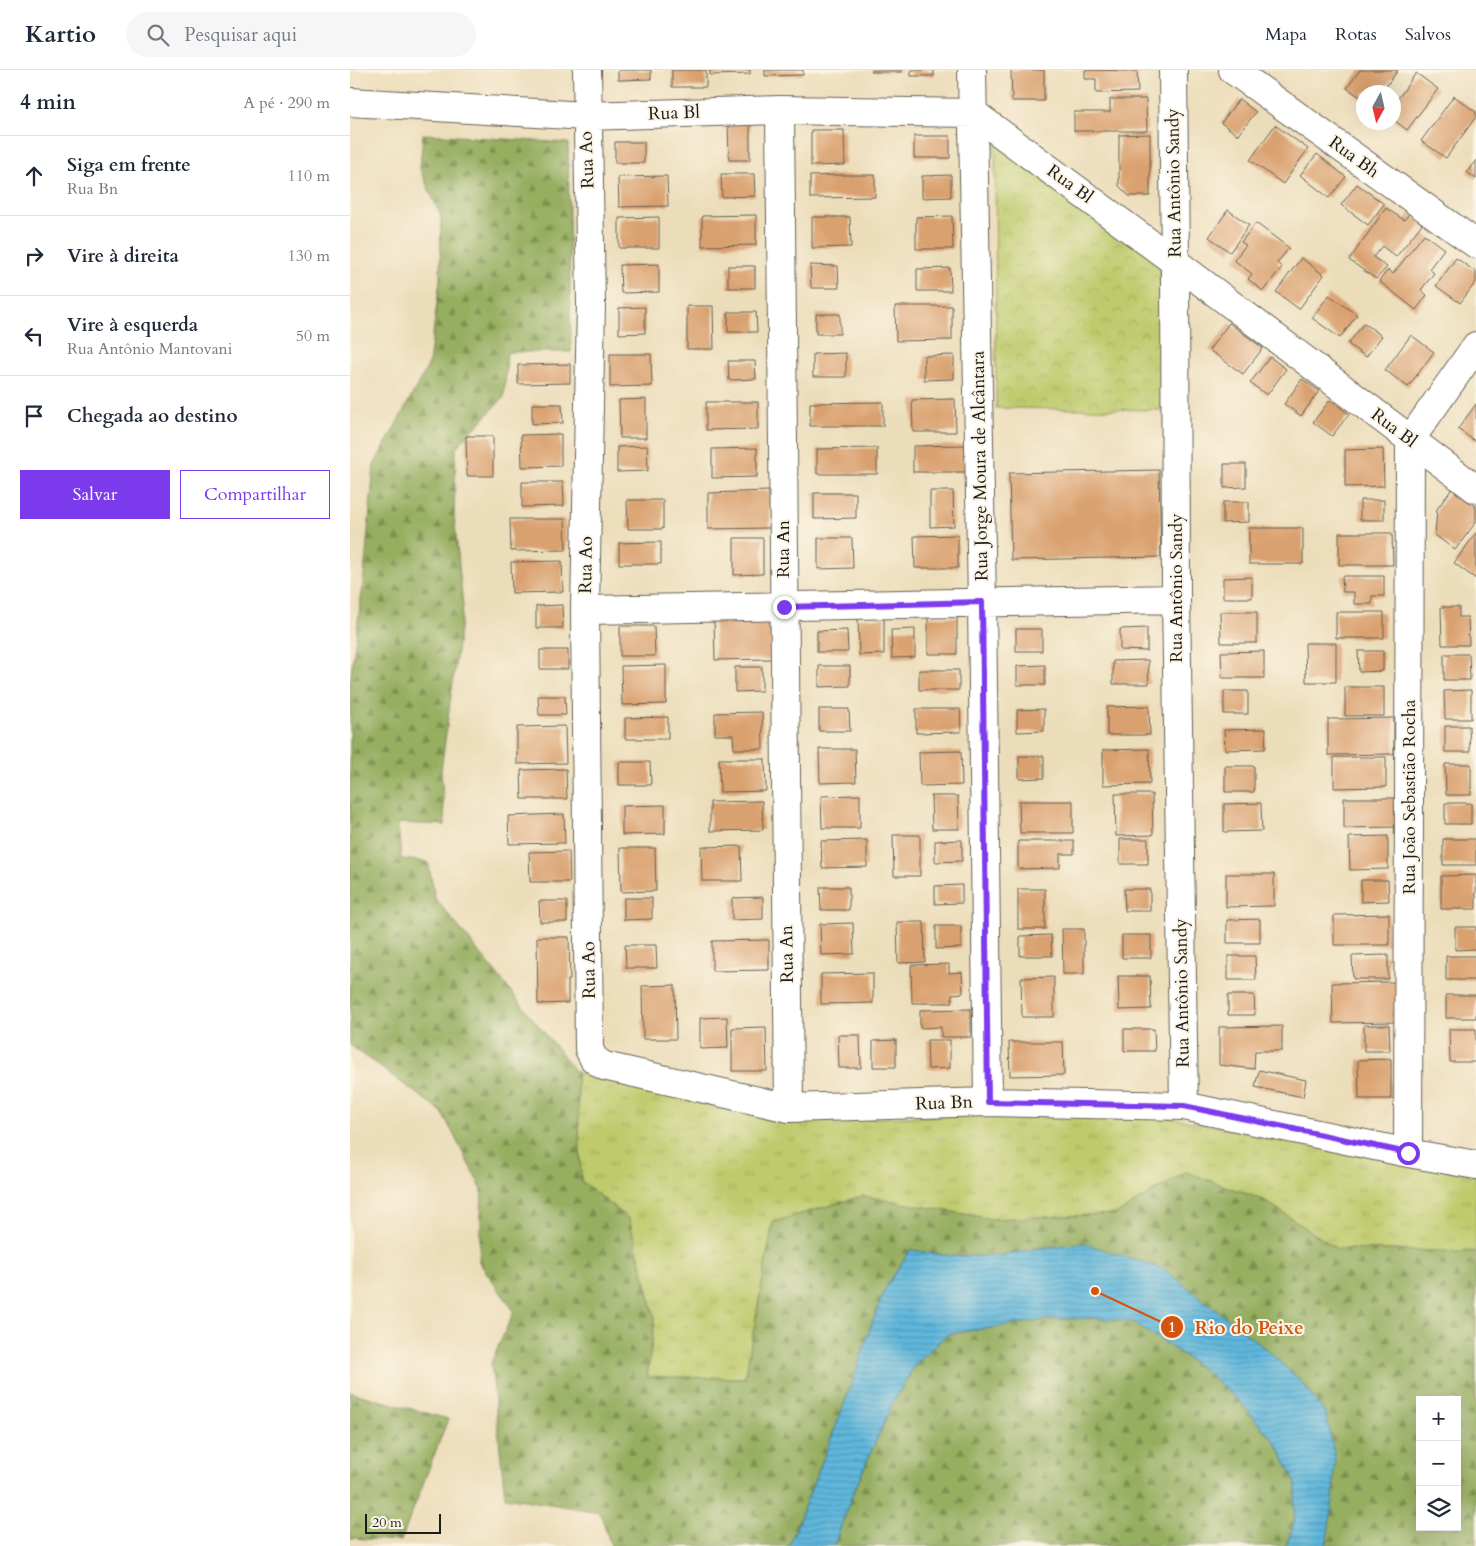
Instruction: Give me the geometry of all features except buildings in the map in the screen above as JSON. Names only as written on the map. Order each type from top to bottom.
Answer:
[{"type":"street","name":"Rua Ao","points":[[587,70],[586,116],[591,303],[585,610],[589,1049],[594,1059]]},
{"type":"street","name":"Rua Jorge Moura de Alcântara","points":[[972,70],[982,602],[988,1102]]},
{"type":"street","name":"Rua Antônio Sandy","points":[[1173,70],[1176,599],[1184,1106]]},
{"type":"street","name":"Rua Bh","points":[[1233,70],[1476,244]]},
{"type":"street","name":"Rua Bl","points":[[350,102],[586,116],[780,110],[973,112],[1476,489]]},
{"type":"street","name":"Rua An","points":[[780,110],[789,1108]]},
{"type":"street","points":[[1410,440],[1476,346]]},
{"type":"street","name":"Rua João Sebastião Rocha","points":[[1408,1153],[1410,440]]},
{"type":"street","points":[[585,610],[1176,599]]},
{"type":"street","name":"Rua Bn","points":[[594,1059],[604,1066],[789,1108],[988,1102],[1184,1106],[1408,1153],[1476,1165]]},
{"type":"green space","points":[[995,133],[1160,256],[1162,410],[996,408]]},
{"type":"green space","points":[[423,134],[568,143],[571,352],[507,352],[504,397],[456,448],[454,515],[463,606],[441,770],[445,825],[398,823],[401,859],[428,862],[435,898],[577,1073],[581,1181],[629,1219],[655,1318],[647,1377],[745,1378],[773,1222],[863,1196],[992,1219],[1117,1214],[1186,1172],[1264,1200],[1337,1249],[1476,1252],[1476,1546],[1326,1546],[1326,1414],[1299,1379],[1266,1349],[1083,1243],[1040,1248],[998,1256],[952,1256],[910,1250],[885,1289],[839,1418],[789,1546],[611,1546],[600,1512],[505,1497],[491,1363],[514,1311],[479,1262],[482,1190],[442,1112],[350,1045],[350,682],[364,576],[374,465],[429,364],[440,280],[441,217],[420,169]]},
{"type":"green space","points":[[577,1073],[735,1112],[818,1120],[1087,1111],[1165,1117],[1476,1175],[1476,1252],[1337,1249],[1264,1200],[1186,1172],[1117,1214],[992,1219],[863,1196],[773,1222],[745,1378],[647,1377],[655,1318],[629,1219],[581,1181]]},
{"type":"green space","points":[[1089,1318],[1131,1321],[1170,1346],[1207,1372],[1243,1405],[1276,1443],[1296,1482],[1294,1524],[1286,1546],[834,1546],[851,1498],[892,1404],[915,1365],[947,1334],[1044,1320]]},
{"type":"green space","points":[[350,1392],[448,1419],[401,1541],[350,1538]]},
{"type":"water","points":[[1083,1243],[1164,1269],[1266,1349],[1299,1379],[1326,1414],[1335,1458],[1333,1500],[1326,1546],[1286,1546],[1294,1524],[1296,1482],[1276,1443],[1243,1405],[1207,1372],[1131,1321],[1089,1318],[1044,1320],[947,1334],[915,1365],[892,1404],[851,1498],[834,1546],[789,1546],[839,1418],[885,1289],[910,1250],[952,1256],[998,1256],[1040,1248]]},
{"type":"place","name":"Rio do Peixe","points":[[1095,1291]]},
{"type":"route","points":[[784,607],[982,602],[988,1102],[1184,1106],[1408,1153]]}]
